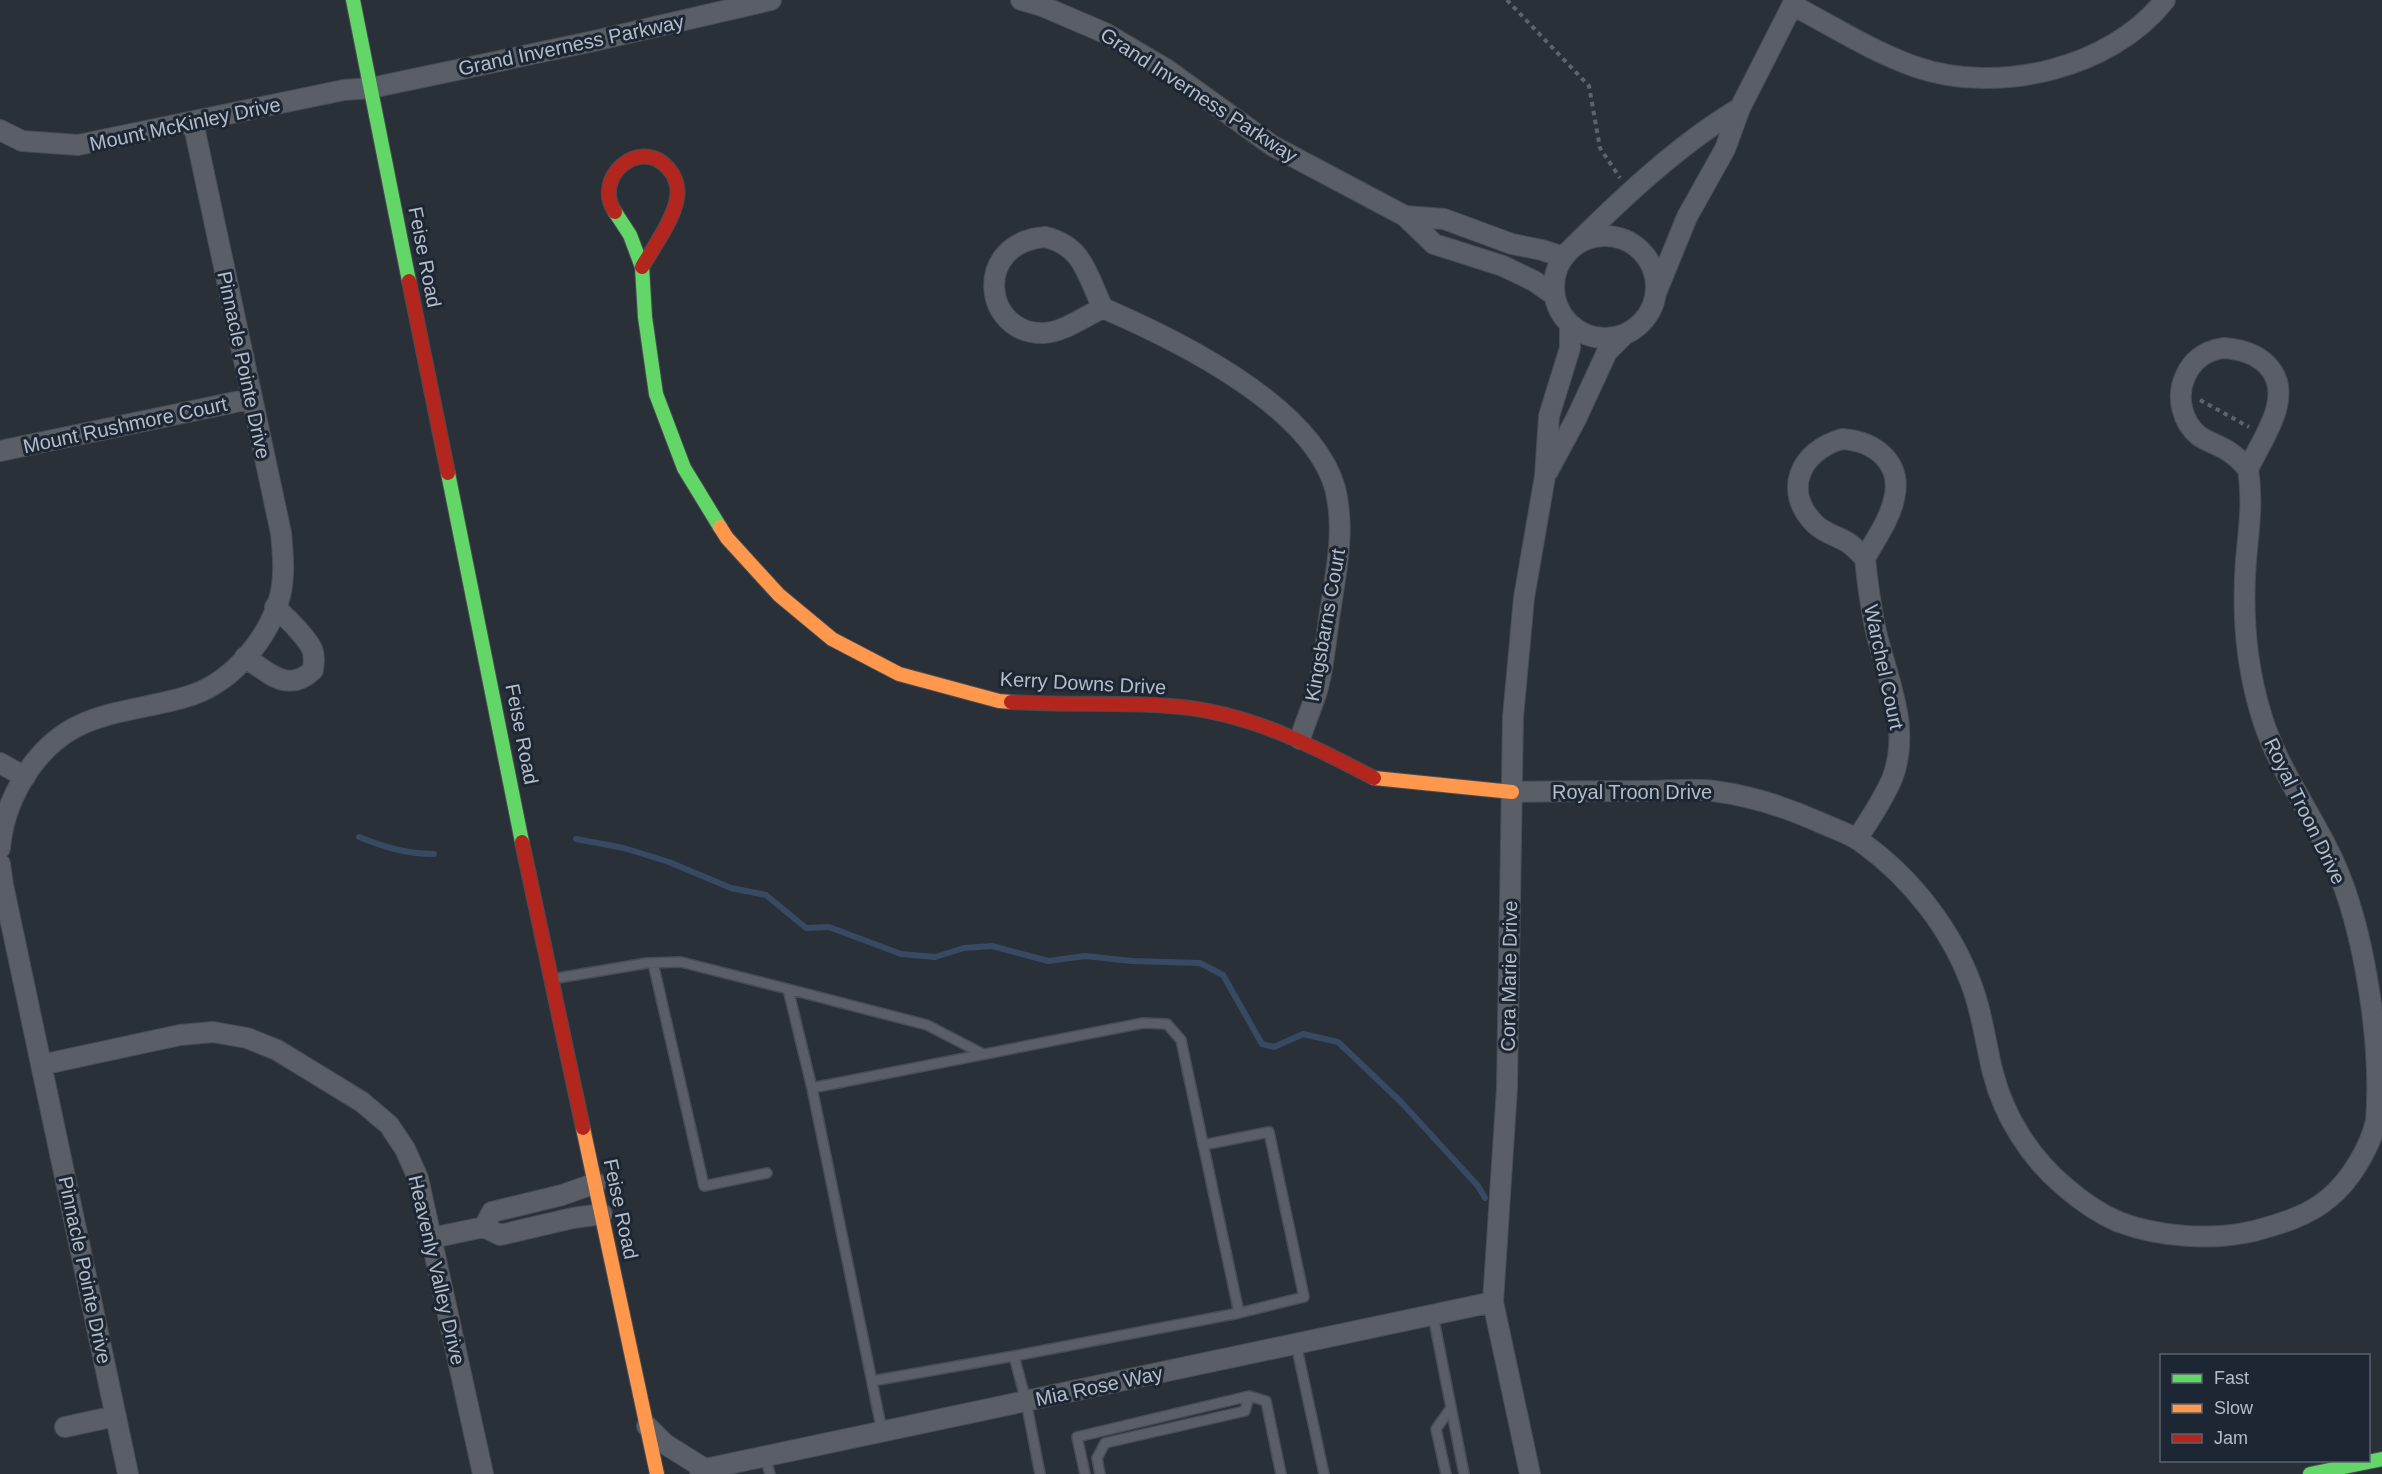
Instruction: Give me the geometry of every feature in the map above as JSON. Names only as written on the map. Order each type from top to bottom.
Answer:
[{"type":"street","name":"Feise Road","points":[[353,0],[552,980],[657,1474]]},
{"type":"street","name":"Grand Inverness Parkway","points":[[371,88],[594,41],[771,0]]},
{"type":"street","name":"Grand Inverness Parkway","points":[[1021,0],[1042,6],[1106,33],[1166,69],[1273,146],[1405,216],[1434,244],[1503,266],[1534,281],[1554,295]]},
{"type":"street","points":[[1740,108],[1706,128],[1598,222],[1567,253],[1555,275],[1554,295],[1560,311],[1570,325],[1583,334],[1600,339],[1624,335],[1633,331],[1646,319],[1687,217],[1725,149],[1740,108],[1795,3],[1884,55],[1918,68],[1954,76],[2002,79],[2043,72],[2082,60],[2122,39],[2165,0]]},
{"type":"street","name":"Mount McKinley Drive","points":[[0,130],[22,141],[78,146],[344,90],[371,88]]},
{"type":"street","name":"Pinnacle Pointe Drive","points":[[0,848],[2,828],[10,803],[37,757],[72,729],[102,716],[163,703],[198,693],[216,684],[245,657],[264,631],[280,597],[284,564],[280,533],[192,122]]},
{"type":"street","name":"Kerry Downs Drive","points":[[642,267],[675,207],[678,195],[677,182],[670,170],[659,160],[643,156],[627,160],[616,169],[610,180],[608,194],[612,208],[630,235],[642,267],[645,317],[656,394],[684,468],[727,538],[779,595],[832,639],[899,674],[999,701],[1183,708],[1236,717],[1300,739],[1377,779],[1512,792]]},
{"type":"street","name":"Grand Inverness Parkway","points":[[1405,216],[1444,219],[1512,244],[1567,253]]},
{"type":"street","points":[[1567,253],[1588,239],[1598,236],[1618,238],[1628,242],[1637,247],[1650,263],[1654,272],[1656,293]]},
{"type":"street","points":[[1045,237],[1060,241],[1073,249],[1082,262],[1103,308],[1059,329],[1045,333],[1029,332],[1016,326],[1003,314],[996,300],[993,284],[996,269],[1004,255],[1022,242],[1045,237]]},
{"type":"street","name":"Kingsbarns Court","points":[[1103,308],[1156,331],[1194,351],[1238,379],[1296,425],[1313,443],[1326,465],[1335,488],[1341,546],[1317,690],[1300,739]]},
{"type":"street","name":"Cora Marie Drive","points":[[1530,1474],[1493,1302],[1507,1088],[1513,717],[1524,598],[1545,476],[1549,416],[1570,348],[1570,325]]},
{"type":"street","name":"Cora Marie Drive","points":[[1545,476],[1576,420],[1607,352],[1624,335]]},
{"type":"street","points":[[2223,348],[2252,352],[2271,370],[2278,396],[2276,410],[2264,435],[2248,469],[2238,458],[2191,428],[2184,417],[2181,390],[2188,368],[2198,358],[2210,350],[2223,348]]},
{"type":"street","name":"Mount Rushmore Court","points":[[0,451],[250,399]]},
{"type":"street","points":[[1842,439],[1857,440],[1872,446],[1884,456],[1892,469],[1895,484],[1894,500],[1865,558],[1848,542],[1817,526],[1806,514],[1799,499],[1798,482],[1803,466],[1812,453],[1826,443],[1842,439]]},
{"type":"street","name":"Royal Troon Drive","points":[[1512,792],[1712,790],[1789,808],[1857,839],[1892,868],[1923,900],[1939,921],[1965,968],[1975,994],[1992,1071],[2008,1116],[2019,1134],[2061,1185],[2117,1221],[2182,1235],[2213,1236],[2256,1230],[2308,1213],[2330,1198],[2347,1179],[2376,1125],[2381,1087],[2380,1046],[2375,1008],[2354,918],[2334,862],[2276,756],[2261,716],[2251,673],[2244,613],[2252,489],[2248,469]]},
{"type":"street","name":"Warchel Court","points":[[1857,839],[1878,807],[1892,777],[1899,746],[1899,718],[1874,622],[1865,558]]},
{"type":"street","points":[[245,657],[276,678],[285,681],[296,682],[305,678],[313,670],[314,658],[311,647],[275,607]]},
{"type":"street","points":[[0,763],[25,777]]},
{"type":"street","name":"Pinnacle Pointe Drive","points":[[0,864],[128,1474]]},
{"type":"street","name":"Heavenly Valley Drive","points":[[41,1065],[180,1035],[213,1032],[247,1038],[277,1050],[362,1102],[388,1125],[405,1149],[418,1178],[483,1474]]},
{"type":"street","points":[[484,1227],[492,1212],[562,1195],[596,1183]]},
{"type":"street","points":[[432,1238],[484,1227],[500,1235],[573,1218],[602,1214]]},
{"type":"street","name":"Mia Rose Way","points":[[647,1426],[665,1444],[703,1472],[768,1465],[882,1431],[1493,1302]]},
{"type":"street","points":[[65,1427],[116,1416]]},
{"type":"street","points":[[2310,1474],[2368,1462]]},
{"type":"lane","points":[[552,980],[653,963],[681,962],[927,1025],[982,1054]]},
{"type":"lane","points":[[653,963],[704,1186],[767,1173]]},
{"type":"lane","points":[[788,989],[812,1088],[882,1431]]},
{"type":"lane","points":[[812,1088],[1143,1023],[1167,1024],[1181,1040],[1239,1313]]},
{"type":"lane","points":[[872,1381],[1239,1313],[1304,1297],[1269,1132],[1203,1145]]},
{"type":"lane","points":[[1433,1315],[1464,1474]]},
{"type":"lane","points":[[1296,1344],[1324,1474]]},
{"type":"lane","points":[[1014,1356],[1026,1401],[1040,1474]]},
{"type":"lane","points":[[1100,1474],[1097,1458],[1105,1443],[1245,1411],[1248,1396]]},
{"type":"lane","points":[[1085,1474],[1077,1437],[1248,1396],[1266,1401],[1281,1474]]},
{"type":"lane","points":[[1446,1474],[1436,1429],[1451,1408]]},
{"type":"path","points":[[1507,0],[1589,86],[1600,148],[1622,181]]},
{"type":"path","points":[[2181,390],[2264,435]]},
{"type":"waterway","points":[[359,837],[396,849],[434,854]]},
{"type":"waterway","points":[[576,839],[624,848],[669,862],[731,888],[766,895],[806,928],[829,927],[901,954],[935,957],[964,948],[992,946],[1048,961],[1085,956],[1132,961],[1200,963],[1223,975],[1262,1044],[1274,1047],[1303,1034],[1338,1042],[1401,1102],[1478,1186],[1485,1198]]},
{"type":"traffic: fast","points":[[353,0],[409,281]]},
{"type":"traffic: fast","points":[[615,212],[630,235],[642,267],[645,317],[656,394],[684,468],[720,527]]},
{"type":"traffic: fast","points":[[448,473],[522,842]]},
{"type":"traffic: fast","points":[[2370,1462],[2382,1459]]},
{"type":"traffic: fast","points":[[2310,1474],[2368,1462]]},
{"type":"traffic: slow","points":[[720,527],[727,538],[779,595],[832,639],[899,674],[999,701],[1011,702]]},
{"type":"traffic: slow","points":[[1374,778],[1512,792]]},
{"type":"traffic: slow","points":[[583,1128],[657,1474]]},
{"type":"traffic: jam","points":[[615,212],[609,199],[610,186],[614,175],[622,165],[632,159],[644,157],[656,159],[668,168],[676,182],[675,206],[668,224],[642,267]]},
{"type":"traffic: jam","points":[[409,281],[448,473]]},
{"type":"traffic: jam","points":[[1011,702],[1138,704],[1207,711],[1281,733],[1374,778]]},
{"type":"traffic: jam","points":[[522,842],[583,1128]]}]
